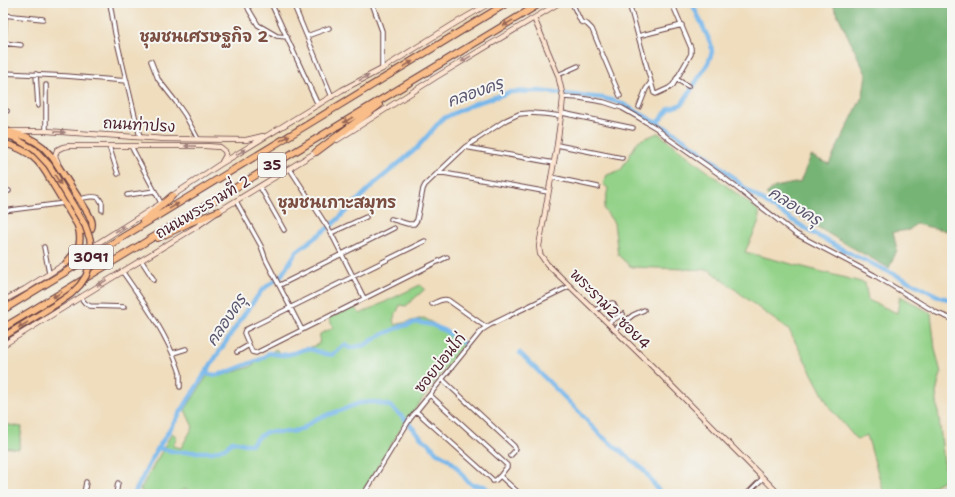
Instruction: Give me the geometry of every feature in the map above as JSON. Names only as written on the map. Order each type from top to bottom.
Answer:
[{"type":"highway","name":"ถนนพระรามที่ 2","points":[[3,310],[507,3]]},
{"type":"highway","name":"ถนนพระรามที่ 2","points":[[3,328],[128,251],[541,3]]},
{"type":"highway","points":[[316,152],[411,82]]},
{"type":"highway","points":[[128,234],[172,196]]},
{"type":"highway","points":[[128,251],[219,211]]},
{"type":"main road","name":"ถนนพระรามที่ 2","points":[[3,301],[49,274],[220,165],[332,96],[382,69],[490,3]]},
{"type":"main road","name":"ถนนพระรามที่ 2","points":[[3,345],[559,3]]},
{"type":"main road","points":[[534,18],[558,75]]},
{"type":"main road","name":"พระราม2 ซอย4","points":[[558,75],[562,96],[562,114],[539,246],[540,254],[544,260],[779,494]]},
{"type":"main road","name":"ถนนท่าปรง","points":[[4,132],[46,130],[140,138],[246,140],[270,134]]},
{"type":"main road","points":[[3,143],[15,146],[34,157],[48,176],[78,226],[85,232],[91,229],[92,221],[90,217],[59,167],[48,153],[36,142],[27,137],[4,132]]},
{"type":"main road","name":"3091","points":[[3,337],[71,294],[86,276],[91,261],[90,239],[85,225],[49,164],[35,150],[4,132]]},
{"type":"main road","name":"ถนนท่าปรง","points":[[59,167],[55,156],[57,150],[69,146],[181,145],[220,147],[226,152],[225,158],[220,165]]},
{"type":"main road","points":[[66,263],[79,245],[81,236],[78,226]]},
{"type":"street","points":[[110,3],[115,33],[140,138]]},
{"type":"street","points":[[246,3],[258,25],[278,36],[287,37]]},
{"type":"street","points":[[271,3],[318,105]]},
{"type":"street","points":[[293,3],[332,96]]},
{"type":"street","points":[[372,3],[382,31],[382,69]]},
{"type":"street","points":[[572,3],[580,22],[584,22],[592,29],[620,96]]},
{"type":"street","points":[[630,3],[654,93],[656,94],[673,85],[692,50],[672,3]]},
{"type":"street","points":[[43,19],[4,15],[3,72],[127,81]]},
{"type":"street","points":[[638,36],[682,25]]},
{"type":"street","points":[[307,36],[328,28]]},
{"type":"street","points":[[3,43],[22,45]]},
{"type":"street","points":[[151,61],[158,79],[185,115],[198,139]]},
{"type":"street","points":[[558,75],[578,66]]},
{"type":"street","points":[[36,74],[38,106]]},
{"type":"street","points":[[676,79],[688,86]]},
{"type":"street","points":[[639,107],[646,89],[651,82]]},
{"type":"street","points":[[46,85],[46,130]]},
{"type":"street","points":[[562,96],[604,102],[622,108],[636,116],[656,128],[669,139],[719,174],[796,234],[874,275],[938,313],[952,319]]},
{"type":"street","points":[[391,219],[411,224],[416,222],[425,185],[465,147],[506,120],[519,114],[562,114],[633,128]]},
{"type":"street","points":[[109,146],[118,174]]},
{"type":"street","points":[[131,146],[161,203]]},
{"type":"street","points":[[557,146],[622,158]]},
{"type":"street","points":[[465,147],[554,163]]},
{"type":"street","points":[[290,169],[331,232],[364,298]]},
{"type":"street","points":[[438,172],[548,192]]},
{"type":"street","points":[[551,177],[598,187]]},
{"type":"street","points":[[260,187],[284,230]]},
{"type":"street","points":[[3,190],[9,191]]},
{"type":"street","points":[[127,195],[155,191]]},
{"type":"street","points":[[79,199],[97,197],[102,203],[102,210]]},
{"type":"street","points":[[236,201],[259,242],[266,260],[302,330]]},
{"type":"street","points":[[3,211],[65,203]]},
{"type":"street","points":[[331,232],[366,217]]},
{"type":"street","points":[[279,284],[394,228]]},
{"type":"street","points":[[425,241],[246,330],[244,334],[252,352],[256,353],[447,257]]},
{"type":"street","points":[[44,247],[49,274]]},
{"type":"street","points":[[141,260],[154,280]]},
{"type":"street","points":[[122,272],[163,332],[180,373],[180,387]]},
{"type":"street","name":"ซอยบ่อนไก่","points":[[364,494],[410,419],[479,334],[486,327],[570,286]]},
{"type":"street","points":[[80,297],[90,306],[124,307]]},
{"type":"street","points":[[432,304],[442,299],[448,300],[486,327]]},
{"type":"street","points":[[595,310],[607,304],[613,303],[618,313]]},
{"type":"street","points":[[614,330],[633,315],[644,310]]},
{"type":"street","points":[[608,323],[623,314]]},
{"type":"street","points":[[237,352],[249,345]]},
{"type":"street","points":[[173,353],[186,349]]},
{"type":"street","points":[[442,379],[514,446],[515,450],[510,456]]},
{"type":"street","points":[[416,411],[493,480],[496,480],[500,476],[507,465],[430,395]]},
{"type":"street","points":[[500,476],[520,494]]},
{"type":"street","points":[[747,494],[763,478]]},
{"type":"street","points":[[84,494],[86,482]]},
{"type":"street","points":[[116,494],[118,483]]},
{"type":"green space","points":[[832,3],[952,3],[952,232],[916,224],[909,230],[893,232],[897,250],[889,268],[796,214],[766,194],[775,187],[800,182],[811,156],[829,164],[863,95],[866,74]]},
{"type":"green space","points":[[658,133],[759,211],[759,222],[745,252],[865,283],[868,300],[897,313],[900,296],[931,313],[935,349],[941,373],[936,393],[946,479],[919,494],[884,494],[867,435],[857,440],[830,408],[789,330],[710,270],[631,267],[618,255],[614,223],[604,209],[608,188],[603,184],[607,175],[621,170],[638,141]]},
{"type":"green space","points":[[420,285],[425,289],[406,306],[400,305],[393,320],[395,325],[424,318],[465,342],[403,425],[361,494],[192,494],[185,489],[175,494],[146,494],[140,490],[172,433],[177,437],[173,446],[181,448],[193,427],[185,410],[207,376],[220,376],[250,367],[276,349],[283,357],[319,344],[320,334],[333,328],[329,318],[354,307],[360,314]]},
{"type":"green space","points":[[3,424],[22,427],[19,449],[3,447]]},
{"type":"waterway","points":[[657,123],[669,109],[682,104],[708,63],[712,52],[711,44],[692,3]]},
{"type":"waterway","name":"คลองครุ","points":[[134,494],[155,453],[243,316],[262,290],[281,276],[297,251],[332,225],[374,184],[416,149],[442,119],[473,104],[511,92],[539,91],[603,98],[621,103],[675,133],[713,160],[748,191],[811,232],[853,255],[940,297],[952,300]]},
{"type":"waterway","points":[[204,374],[217,375],[225,373],[261,359],[269,353],[285,355],[304,349],[309,349],[330,355],[337,352],[345,345],[350,348],[365,345],[379,336],[417,322],[432,325],[445,331],[463,343]]},
{"type":"waterway","points":[[520,353],[599,434],[643,469],[661,494]]},
{"type":"waterway","points":[[158,448],[176,452],[213,452],[227,447],[232,441],[252,444],[266,432],[290,432],[302,429],[316,419],[359,403],[374,402],[390,406],[406,420],[422,439],[429,443],[436,452],[447,458],[455,465],[467,481],[473,485],[484,486],[494,494]]},
{"type":"waterway","points":[[929,494],[952,482]]},
{"type":"waterway","points":[[178,494],[185,494]]},
{"type":"district","name":"ชุมชนเศรษฐกิจ 2","points":[[204,36]]},
{"type":"district","name":"ชุมชนเกาะสมุทร","points":[[337,202]]}]
